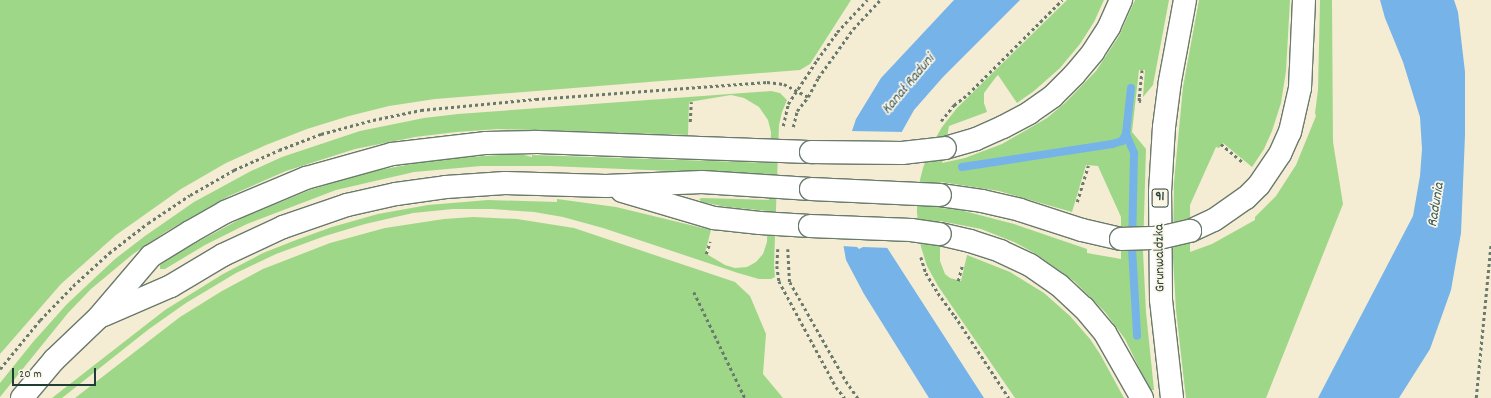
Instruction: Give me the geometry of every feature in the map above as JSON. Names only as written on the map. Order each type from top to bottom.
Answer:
[{"type":"main road","points":[[22,398],[54,360],[99,317],[152,256],[225,212],[306,178],[392,154],[486,143],[536,142],[811,152],[902,153],[945,148],[976,139],[1003,128],[1029,113],[1053,96],[1074,75],[1093,52],[1110,27],[1121,0]]},
{"type":"main road","name":"Grunwaldzka","points":[[1172,398],[1161,292],[1160,192],[1164,126],[1170,81],[1185,0]]},
{"type":"main road","points":[[99,317],[171,286],[208,263],[253,240],[299,221],[352,204],[412,191],[474,184],[525,183],[606,186],[702,182],[940,195],[982,201],[1020,210],[1082,230],[1122,239],[1159,238],[1190,231],[1214,220],[1246,198],[1259,185],[1280,154],[1290,132],[1300,88],[1304,0]]},
{"type":"main road","points":[[606,186],[714,218],[760,223],[911,230],[940,234],[970,241],[1000,251],[1030,265],[1059,285],[1084,308],[1105,333],[1142,398]]},
{"type":"path","points":[[783,130],[783,119],[788,104],[837,32],[866,0]]},
{"type":"path","points":[[792,130],[797,111],[808,97],[818,78],[853,29],[880,0]]},
{"type":"path","points":[[690,124],[691,102]]},
{"type":"path","points":[[1222,144],[1246,164]]},
{"type":"path","points":[[1075,207],[1088,166]]},
{"type":"path","points":[[1476,398],[1491,243]]},
{"type":"path","points":[[778,244],[777,266],[779,281],[836,387],[845,398]]},
{"type":"path","points":[[788,245],[790,282],[846,382],[858,398]]},
{"type":"path","points":[[958,281],[962,266]]},
{"type":"path","points":[[694,292],[745,398]]},
{"type":"green space","points":[[0,0],[851,0],[810,64],[800,70],[435,99],[389,106],[349,116],[307,129],[266,145],[226,163],[181,189],[116,235],[61,284],[0,354]]},
{"type":"green space","points":[[1067,0],[1104,0],[1094,22],[1080,44],[1060,68],[1034,91],[1017,103],[998,75],[996,77],[984,93],[984,103],[987,112],[949,126],[942,163],[965,158],[1002,144],[1047,118],[1065,103],[1096,71],[1119,36],[1135,0],[1169,0],[1153,85],[1143,97],[1145,70],[1139,70],[1132,132],[1146,149],[1143,251],[1146,312],[1154,390],[1150,390],[1125,339],[1105,312],[1074,281],[1036,254],[1014,242],[981,229],[940,221],[940,261],[945,274],[950,278],[961,281],[967,255],[1010,272],[1044,293],[1070,316],[1090,339],[1124,398],[1015,398],[938,286],[927,266],[921,247],[917,213],[917,192],[923,168],[931,146],[942,127],[957,108]],"holes":[[[1086,165],[1098,166],[1121,217],[1121,259],[1087,253],[1087,249],[1014,224],[960,210],[940,208],[941,182],[999,191],[1072,212]]]},
{"type":"green space","points":[[1199,0],[1290,0],[1286,71],[1281,103],[1272,131],[1264,149],[1252,167],[1223,143],[1219,148],[1216,147],[1190,205],[1190,252],[1212,244],[1255,220],[1255,217],[1276,196],[1296,165],[1316,116],[1320,0],[1332,0],[1333,142],[1343,204],[1266,398],[1186,398],[1176,310],[1173,258],[1174,182],[1183,87]]},
{"type":"green space","points":[[771,91],[780,93],[787,100],[779,125],[774,265],[775,277],[771,279],[759,279],[738,273],[603,228],[563,217],[534,212],[492,209],[453,209],[413,213],[365,224],[325,236],[276,254],[236,273],[186,303],[149,329],[62,398],[52,398],[165,310],[223,274],[263,253],[296,240],[332,227],[378,214],[428,205],[488,200],[557,202],[557,199],[616,207],[711,230],[705,253],[725,265],[735,268],[747,267],[756,262],[763,254],[767,242],[768,211],[727,207],[702,202],[699,199],[769,200],[770,175],[549,166],[481,166],[414,172],[336,190],[247,224],[205,245],[165,269],[160,269],[160,265],[181,251],[244,217],[310,190],[368,172],[439,159],[500,155],[770,163],[771,132],[768,120],[759,107],[744,98],[731,95],[689,102],[688,135],[498,129],[415,137],[355,149],[286,171],[229,196],[167,231],[133,254],[91,289],[68,313],[0,397],[0,383],[33,342],[67,304],[115,259],[194,202],[251,171],[282,157],[360,131],[424,118],[458,114]]},
{"type":"green space","points":[[473,217],[517,219],[574,228],[735,282],[750,296],[766,334],[763,374],[783,398],[75,398],[180,317],[222,291],[263,269],[330,243],[385,228],[444,219]]},
{"type":"water","name":"Kanał Raduni","points":[[954,0],[1020,0],[943,77],[914,110],[895,144],[886,170],[882,218],[886,246],[984,398],[929,398],[864,294],[846,260],[840,226],[844,155],[856,119],[881,78]]},
{"type":"water","name":"Radunia","points":[[1380,0],[1454,0],[1458,12],[1465,72],[1465,135],[1461,233],[1451,290],[1430,349],[1399,398],[1318,398],[1413,216],[1420,176],[1422,149],[1420,117],[1403,62],[1385,18]]},
{"type":"pier","points":[[850,131],[904,132],[897,145],[888,170],[884,218],[890,248],[863,247],[859,249],[857,247],[842,246],[838,226],[838,189],[842,155]]},
{"type":"waterway","points":[[1131,88],[1126,134],[1134,153],[1132,248],[1137,336]]},
{"type":"waterway","points":[[962,167],[1112,144],[1122,141],[1126,134]]}]
